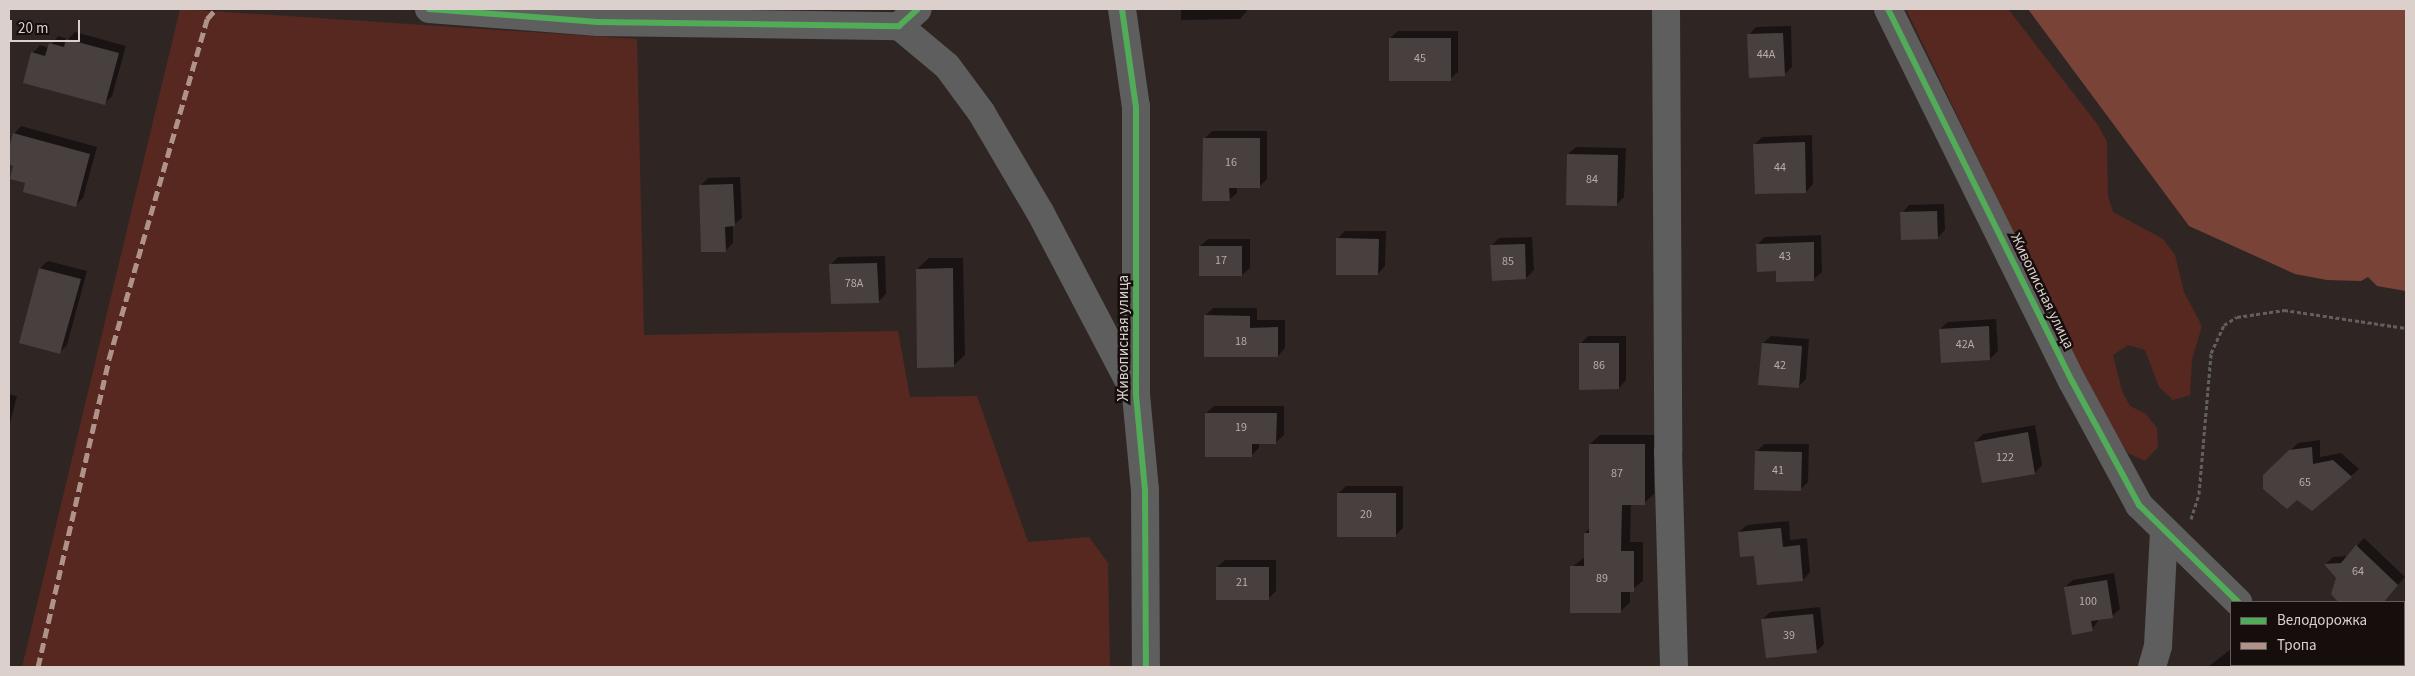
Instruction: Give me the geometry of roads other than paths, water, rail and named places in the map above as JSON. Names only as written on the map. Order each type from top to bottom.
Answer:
[{"type":"street","points":[[429,9],[598,22],[909,17],[981,112],[1040,212],[1136,395]]},
{"type":"street","name":"Живописная улица","points":[[1122,9],[1136,107],[1136,395],[1144,490],[1146,667]]},
{"type":"street","points":[[1666,9],[1668,452],[1674,667]]},
{"type":"street","name":"Живописная улица","points":[[1888,9],[2072,381],[2139,505],[2237,601]]},
{"type":"street","points":[[2152,667],[2158,646],[2171,537]]}]
